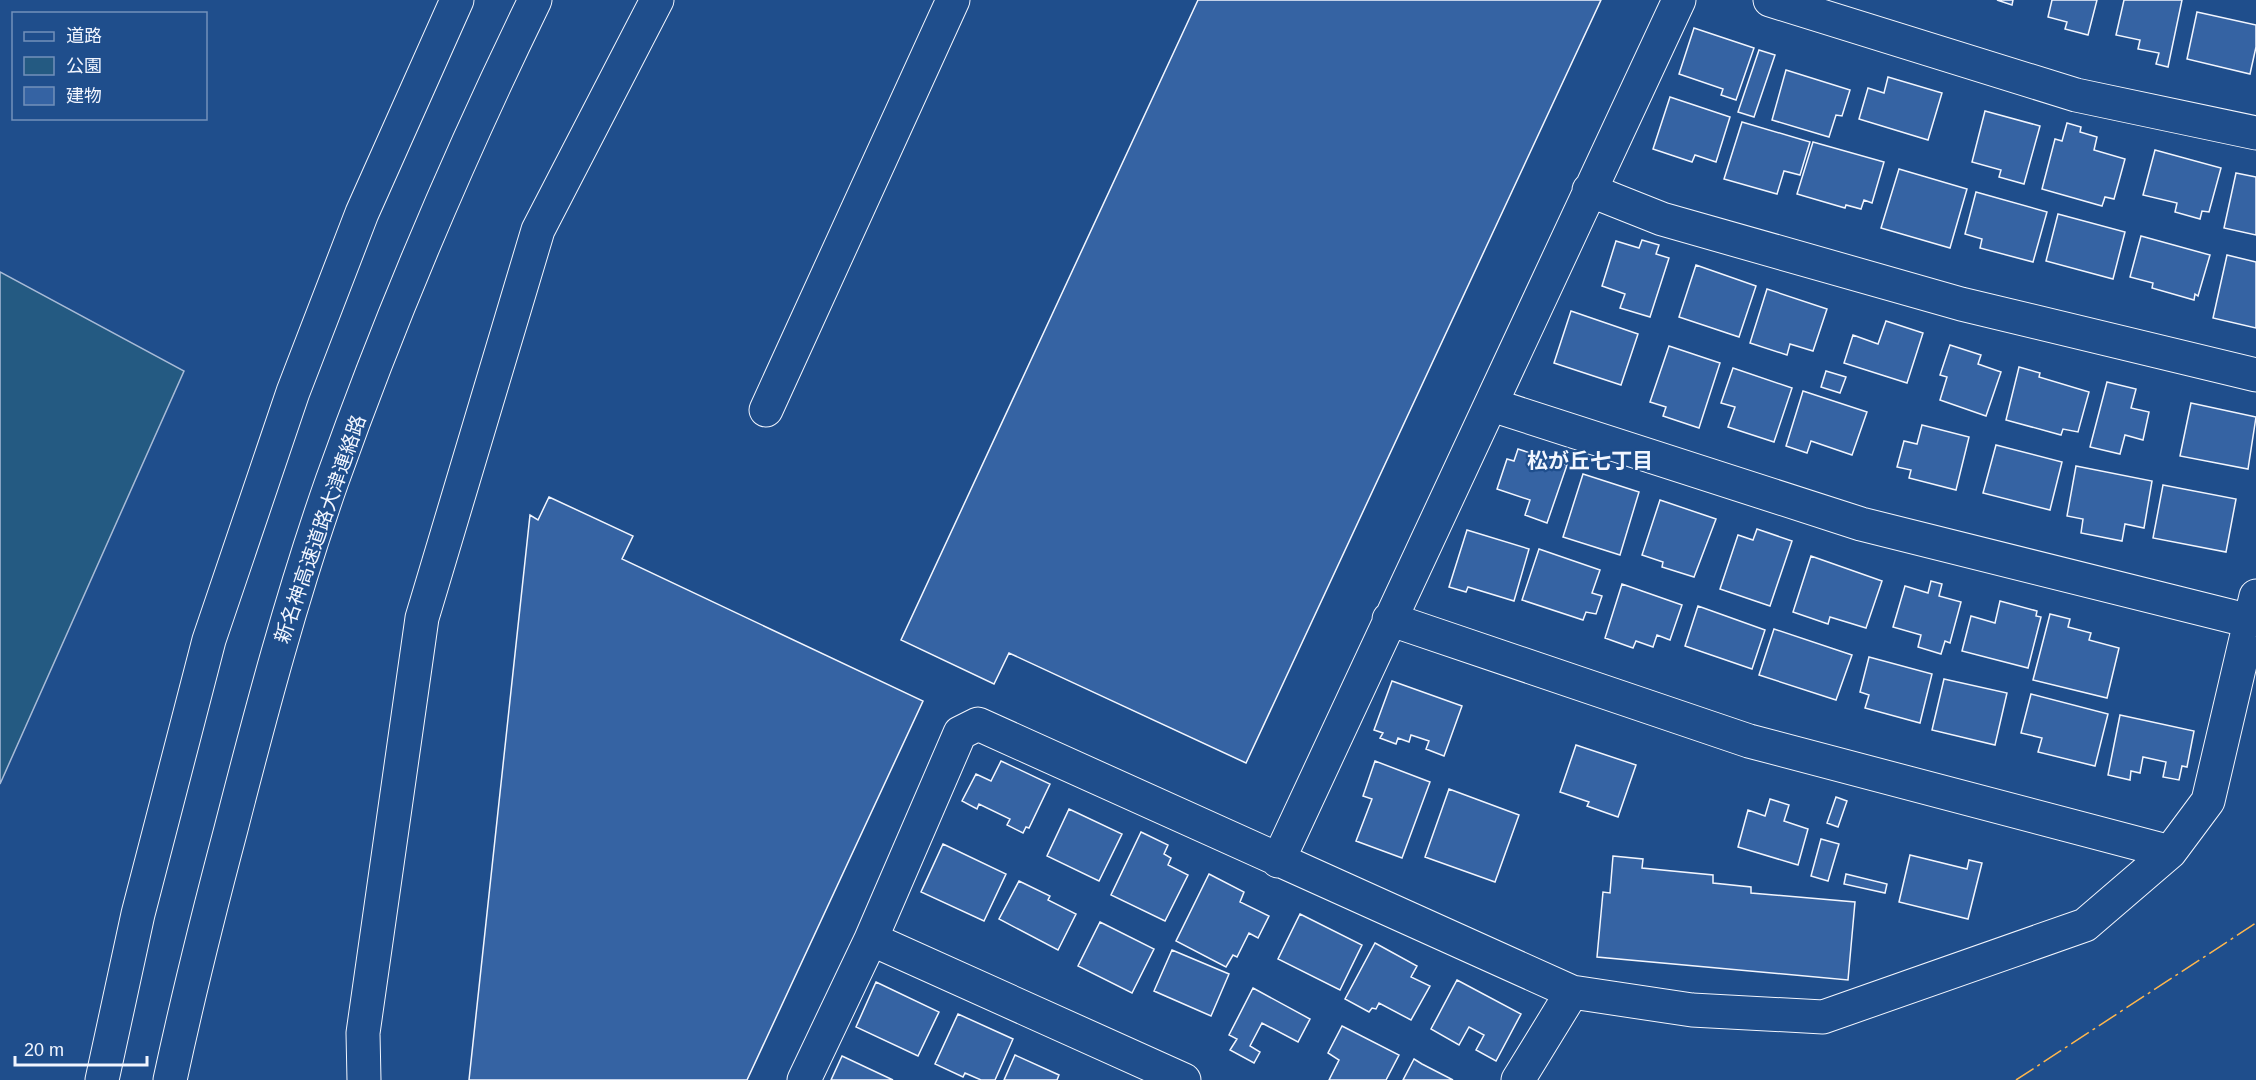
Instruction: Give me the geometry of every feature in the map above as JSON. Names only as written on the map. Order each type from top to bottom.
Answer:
[{"type":"main road","points":[[102,1080],[138,914],[209,640],[297,382],[362,213],[457,0]]},
{"type":"main road","name":"新名神高速道路大津連絡路","points":[[170,1080],[185,1008],[266,693],[332,482],[420,256],[502,68],[535,0]]},
{"type":"main road","points":[[364,1080],[363,1033],[422,618],[538,230],[657,0]]},
{"type":"main road","points":[[766,410],[953,0]]},
{"type":"main road","points":[[1278,861],[1679,0]]},
{"type":"main road","points":[[1770,0],[2076,95],[2256,133]]},
{"type":"main road","points":[[1589,190],[1662,219],[1961,304],[2256,375]]},
{"type":"main road","points":[[804,1080],[871,939],[960,734],[978,724],[1572,992],[1692,1010],[1823,1017],[2085,925],[2170,852],[2208,801],[2253,609],[1861,524],[1492,405]]},
{"type":"main road","points":[[1389,619],[1749,741],[2170,852]]},
{"type":"main road","points":[[871,939],[1184,1080]]},
{"type":"main road","points":[[1518,1080],[1572,992]]},
{"type":"green space","points":[[0,272],[184,371],[0,784]]},
{"type":"building","points":[[1198,0],[1601,0],[1246,763],[1009,653],[994,684],[901,640]]},
{"type":"building","points":[[1997,0],[2013,0],[2012,5]]},
{"type":"building","points":[[2052,0],[2097,0],[2088,35],[2065,29],[2067,22],[2048,17]]},
{"type":"building","points":[[2124,0],[2182,0],[2168,67],[2156,64],[2159,53],[2138,49],[2140,40],[2116,35]]},
{"type":"building","points":[[2197,12],[2256,25],[2256,47],[2250,74],[2187,59]]},
{"type":"building","points":[[1694,28],[1754,48],[1736,100],[1721,95],[1723,89],[1679,74]]},
{"type":"building","points":[[1759,50],[1775,55],[1754,117],[1738,112]]},
{"type":"building","points":[[1786,70],[1850,90],[1842,116],[1836,115],[1829,137],[1772,120]]},
{"type":"building","points":[[1888,77],[1942,93],[1928,140],[1859,119],[1868,88],[1884,93]]},
{"type":"building","points":[[1670,97],[1730,117],[1716,162],[1695,155],[1692,162],[1653,149]]},
{"type":"building","points":[[1985,111],[2040,126],[2024,184],[1999,177],[2001,170],[1972,162]]},
{"type":"building","points":[[1742,122],[1810,142],[1800,175],[1784,171],[1777,194],[1724,179]]},
{"type":"building","points":[[2067,123],[2081,127],[2080,132],[2097,137],[2094,150],[2125,159],[2114,199],[2105,197],[2102,206],[2042,189],[2055,139],[2062,141]]},
{"type":"building","points":[[1813,142],[1884,162],[1872,203],[1864,200],[1861,209],[1846,205],[1845,208],[1797,194]]},
{"type":"building","points":[[2155,150],[2221,168],[2209,212],[2202,211],[2200,219],[2175,212],[2177,203],[2143,195]]},
{"type":"building","points":[[1899,169],[1967,189],[1950,248],[1881,228]]},
{"type":"building","points":[[2236,173],[2256,177],[2256,235],[2224,228]]},
{"type":"building","points":[[1976,192],[2047,212],[2033,262],[1980,248],[1982,239],[1965,234]]},
{"type":"building","points":[[2058,214],[2125,232],[2113,279],[2046,261]]},
{"type":"building","points":[[2141,236],[2210,255],[2198,296],[2195,294],[2194,300],[2152,288],[2153,283],[2130,277]]},
{"type":"building","points":[[1642,240],[1659,245],[1656,254],[1669,258],[1650,317],[1620,308],[1625,294],[1602,286],[1616,241],[1639,248]]},
{"type":"building","points":[[2227,255],[2256,262],[2256,328],[2213,318]]},
{"type":"building","points":[[1696,265],[1756,286],[1739,337],[1679,317]]},
{"type":"building","points":[[1767,289],[1827,309],[1813,351],[1790,344],[1787,355],[1750,343]]},
{"type":"building","points":[[1571,311],[1638,334],[1621,385],[1554,363]]},
{"type":"building","points":[[1886,321],[1923,333],[1907,383],[1844,363],[1853,335],[1878,344]]},
{"type":"building","points":[[1950,345],[1981,355],[1978,364],[2001,372],[1986,416],[1940,400],[1947,377],[1940,375]]},
{"type":"building","points":[[1669,346],[1720,363],[1699,428],[1663,416],[1666,407],[1650,402]]},
{"type":"building","points":[[2019,367],[2040,373],[2039,377],[2089,392],[2078,432],[2063,429],[2061,435],[2006,420]]},
{"type":"building","points":[[1733,368],[1792,388],[1774,442],[1728,427],[1735,407],[1721,403]]},
{"type":"building","points":[[1826,371],[1846,377],[1840,393],[1821,387]]},
{"type":"building","points":[[2107,382],[2136,389],[2131,408],[2149,412],[2143,440],[2125,435],[2120,454],[2090,447]]},
{"type":"building","points":[[1803,391],[1867,412],[1852,455],[1811,441],[1807,453],[1786,446]]},
{"type":"building","points":[[2191,403],[2256,417],[2248,469],[2180,456]]},
{"type":"building","points":[[1922,425],[1969,437],[1956,490],[1909,478],[1911,470],[1897,467],[1904,441],[1917,444]]},
{"type":"building","points":[[1996,445],[2062,462],[2050,510],[1983,493]]},
{"type":"building","points":[[1518,449],[1567,465],[1547,523],[1525,515],[1530,500],[1497,489],[1507,459],[1514,461]]},
{"type":"building","points":[[2076,466],[2152,481],[2144,528],[2125,524],[2122,541],[2081,533],[2083,519],[2067,516]]},
{"type":"building","points":[[1583,474],[1639,492],[1620,555],[1563,537]]},
{"type":"building","points":[[2163,485],[2236,499],[2226,552],[2153,538]]},
{"type":"building","points":[[549,497],[633,536],[622,559],[923,701],[747,1080],[469,1080],[530,515],[538,520]]},
{"type":"building","points":[[1660,500],[1716,519],[1694,577],[1662,567],[1663,562],[1642,555]]},
{"type":"building","points":[[1757,529],[1792,541],[1770,606],[1720,589],[1738,535],[1753,540]]},
{"type":"building","points":[[1467,530],[1529,549],[1514,601],[1468,587],[1466,592],[1449,587]]},
{"type":"building","points":[[1539,549],[1600,570],[1592,593],[1602,596],[1596,614],[1586,612],[1583,620],[1522,600]]},
{"type":"building","points":[[1811,556],[1882,581],[1866,628],[1830,617],[1828,624],[1793,612]]},
{"type":"building","points":[[1931,581],[1942,584],[1939,596],[1961,602],[1950,643],[1945,641],[1941,654],[1918,647],[1921,635],[1893,627],[1905,586],[1928,593]]},
{"type":"building","points":[[1622,584],[1682,605],[1670,640],[1657,635],[1653,647],[1636,641],[1633,648],[1605,638]]},
{"type":"building","points":[[2000,601],[2037,611],[2036,616],[2041,617],[2028,668],[1962,651],[1971,616],[1995,623]]},
{"type":"building","points":[[1698,606],[1765,630],[1752,669],[1685,646]]},
{"type":"building","points":[[2050,614],[2070,619],[2068,627],[2091,633],[2089,640],[2119,648],[2107,698],[2033,680]]},
{"type":"building","points":[[1774,629],[1852,655],[1836,700],[1759,675]]},
{"type":"building","points":[[1869,657],[1932,674],[1920,723],[1865,708],[1869,695],[1860,692]]},
{"type":"building","points":[[1944,679],[2007,693],[1995,745],[1932,730]]},
{"type":"building","points":[[1392,681],[1462,706],[1444,756],[1426,749],[1429,741],[1411,735],[1409,742],[1398,738],[1396,744],[1380,738],[1383,733],[1374,730]]},
{"type":"building","points":[[2031,694],[2108,714],[2095,766],[2038,752],[2042,738],[2021,733]]},
{"type":"building","points":[[2120,715],[2194,731],[2187,767],[2182,766],[2179,780],[2163,777],[2166,762],[2143,757],[2140,773],[2131,771],[2130,780],[2108,775]]},
{"type":"building","points":[[1576,745],[1636,765],[1618,817],[1587,806],[1589,802],[1560,792]]},
{"type":"building","points":[[1001,761],[1050,784],[1029,828],[1026,827],[1023,833],[1007,825],[1010,819],[979,804],[977,809],[962,801],[976,774],[991,781]]},
{"type":"building","points":[[1375,761],[1430,782],[1402,858],[1356,841],[1372,799],[1363,796]]},
{"type":"building","points":[[1449,789],[1519,815],[1495,882],[1425,857]]},
{"type":"building","points":[[1836,797],[1847,801],[1838,827],[1827,823]]},
{"type":"building","points":[[1770,799],[1789,805],[1784,821],[1808,829],[1798,865],[1738,847],[1748,810],[1765,816]]},
{"type":"building","points":[[1069,809],[1122,834],[1099,881],[1047,856]]},
{"type":"building","points":[[1141,832],[1168,845],[1164,854],[1171,858],[1168,865],[1188,875],[1165,921],[1111,895]]},
{"type":"building","points":[[1821,839],[1839,844],[1828,881],[1811,876]]},
{"type":"building","points":[[943,844],[1006,874],[984,921],[921,892]]},
{"type":"building","points":[[1910,855],[1967,869],[1969,860],[1982,863],[1968,919],[1899,902]]},
{"type":"building","points":[[1613,856],[1643,859],[1642,868],[1713,875],[1713,883],[1751,887],[1751,893],[1855,902],[1848,980],[1597,957],[1603,892],[1610,893]]},
{"type":"building","points":[[1209,874],[1244,892],[1240,902],[1269,916],[1258,938],[1249,933],[1237,957],[1233,955],[1226,967],[1176,941]]},
{"type":"building","points":[[1846,874],[1887,884],[1885,893],[1844,884]]},
{"type":"building","points":[[1019,881],[1050,896],[1048,900],[1076,914],[1058,950],[999,919]]},
{"type":"building","points":[[1300,914],[1362,945],[1340,990],[1278,959]]},
{"type":"building","points":[[1100,922],[1154,949],[1132,993],[1078,966]]},
{"type":"building","points":[[1375,943],[1417,966],[1411,977],[1430,986],[1411,1020],[1379,1003],[1376,1009],[1372,1008],[1369,1012],[1345,999]]},
{"type":"building","points":[[1172,950],[1229,974],[1211,1016],[1154,991]]},
{"type":"building","points":[[1457,980],[1521,1014],[1496,1061],[1476,1050],[1484,1035],[1469,1027],[1459,1045],[1431,1029]]},
{"type":"building","points":[[876,982],[939,1012],[918,1056],[856,1027]]},
{"type":"building","points":[[1253,988],[1310,1019],[1298,1042],[1262,1023],[1250,1046],[1260,1052],[1254,1063],[1230,1050],[1237,1039],[1229,1035]]},
{"type":"building","points":[[958,1014],[1013,1039],[995,1080],[981,1080],[965,1073],[963,1077],[935,1064]]},
{"type":"building","points":[[1342,1026],[1399,1055],[1386,1080],[1329,1080],[1339,1060],[1328,1053]]},
{"type":"building","points":[[1015,1055],[1059,1075],[1057,1080],[1004,1080]]},
{"type":"building","points":[[842,1056],[893,1080],[831,1080]]},
{"type":"building","points":[[1414,1059],[1422,1064],[1453,1080],[1403,1080]]},
{"type":"power","points":[[2016,1080],[2256,923]]},
{"type":"district","name":"松が丘七丁目","points":[[1590,461]]}]
